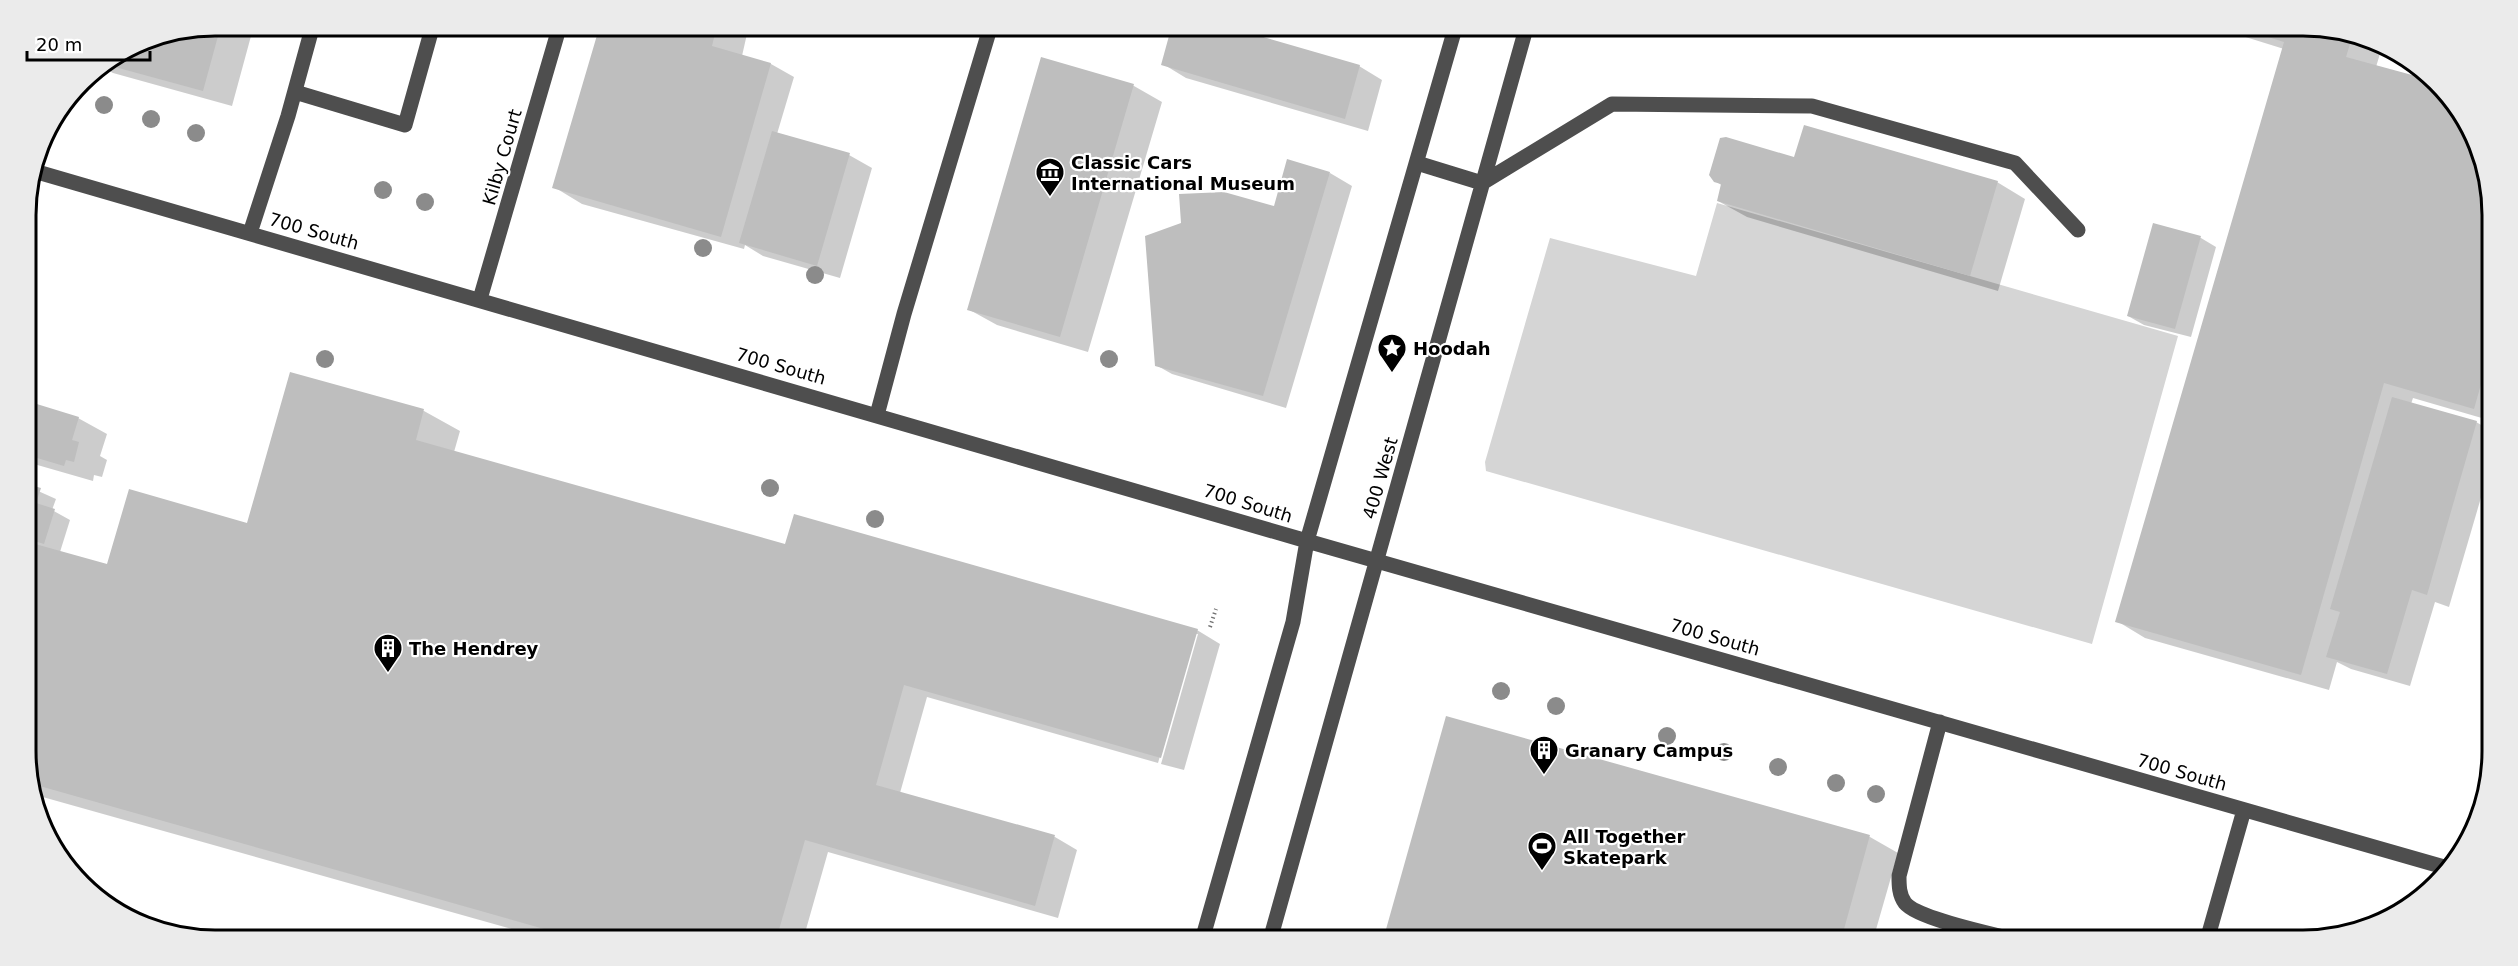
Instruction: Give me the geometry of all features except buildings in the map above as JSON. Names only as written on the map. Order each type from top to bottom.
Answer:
[{"type":"street","points":[[250,233],[310,36]]},
{"type":"street","points":[[295,92],[405,125],[430,36]]},
{"type":"street","name":"Kilby Court","points":[[480,299],[557,36]]},
{"type":"street","points":[[877,415],[907,303],[988,36]]},
{"type":"street","points":[[1205,930],[1293,621],[1307,541],[1453,36]]},
{"type":"street","name":"400 West","points":[[1273,930],[1524,36]]},
{"type":"street","points":[[1417,163],[1482,183],[1612,104],[1812,106],[2015,162],[2078,230]]},
{"type":"street","name":"700 South","points":[[41,173],[1307,541],[2440,866]]},
{"type":"street","points":[[1940,722],[1899,876],[1899,888],[1903,901],[1924,914],[1981,930]]},
{"type":"street","points":[[2210,930],[2244,810]]},
{"type":"path","points":[[1210,627],[1216,609]]},
{"type":"shaded area","points":[[1717,203],[2178,336],[2092,644],[1486,471],[1485,462],[1550,238],[1696,276]]},
{"type":"place","name":"Classic Cars International Museum","points":[[1050,198]]},
{"type":"place","name":"Hoodah","points":[[1392,374]]},
{"type":"place","name":"The Hendrey","points":[[388,674]]},
{"type":"place","name":"Granary Campus","points":[[1544,776]]},
{"type":"place","name":"All Together Skatepark","points":[[1542,872]]}]
